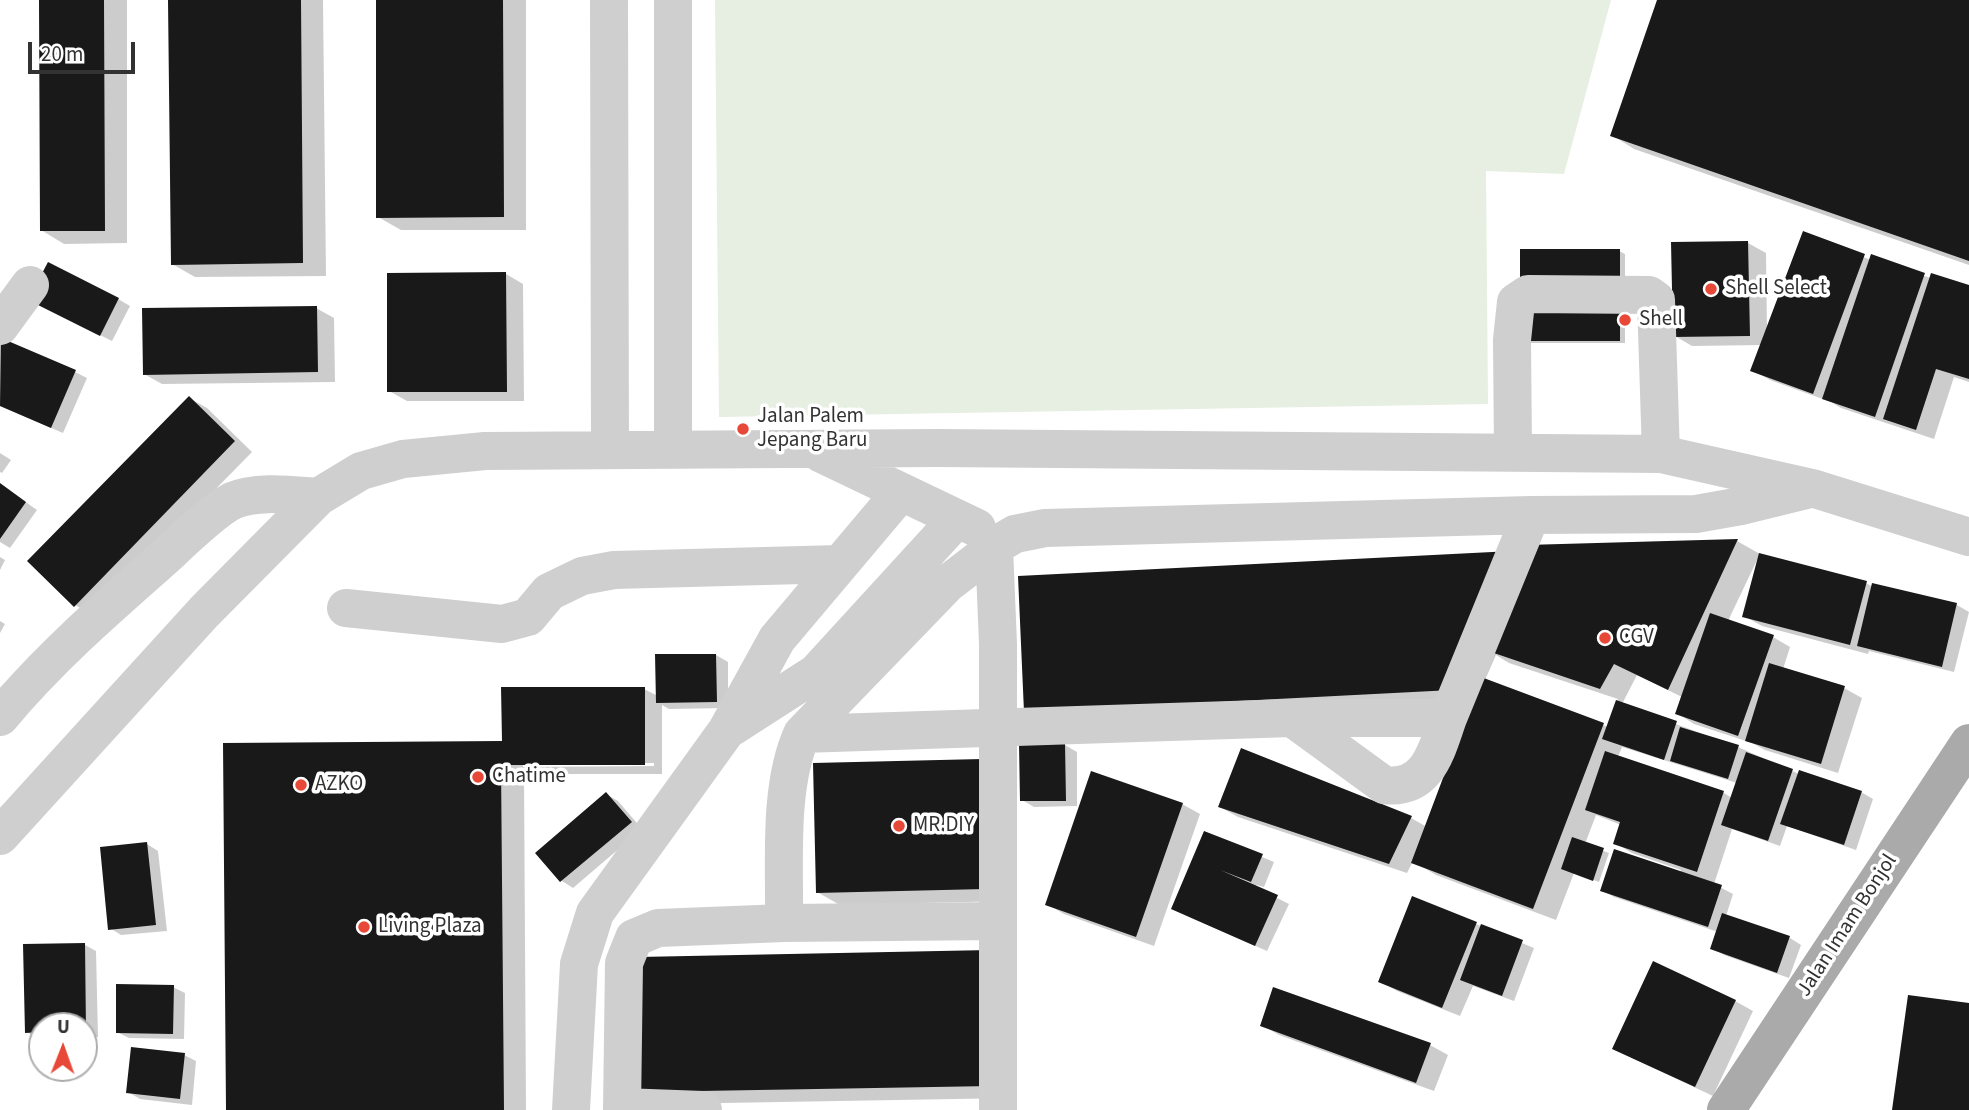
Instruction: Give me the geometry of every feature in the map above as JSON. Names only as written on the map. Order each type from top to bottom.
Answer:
[{"type":"main road","name":"Jalan Imam Bonjol","points":[[1726,1110],[1969,743]]},
{"type":"street","points":[[609,0],[610,450]]},
{"type":"street","points":[[673,0],[673,449]]},
{"type":"street","points":[[0,326],[30,285]]},
{"type":"street","points":[[1513,452],[1512,340],[1516,302],[1528,294],[1649,295],[1656,300],[1661,454]]},
{"type":"street","points":[[0,836],[204,612],[318,497],[360,471],[403,459],[485,451],[673,449],[1661,454],[1812,488],[1969,537]]},
{"type":"street","points":[[811,449],[957,519],[998,544]]},
{"type":"street","points":[[784,923],[787,797],[793,755],[802,734],[947,584],[1015,534],[1045,528],[1696,514],[1812,488]]},
{"type":"street","points":[[572,1110],[579,964],[595,913],[727,730],[777,639],[901,492]]},
{"type":"street","points":[[0,717],[25,687],[98,615],[233,500],[268,494],[318,497]]},
{"type":"street","points":[[1292,718],[1384,785],[1397,787],[1412,782],[1425,772],[1531,516]]},
{"type":"street","points":[[727,730],[816,673],[957,519]]},
{"type":"street","points":[[998,544],[999,1110]]},
{"type":"street","points":[[346,608],[502,624],[528,617],[550,592],[582,576],[614,570],[840,564]]},
{"type":"street","points":[[802,734],[1292,718],[1448,718]]},
{"type":"street","points":[[703,1110],[622,1109],[624,963],[635,937],[658,928],[784,923],[998,921]]},
{"type":"shaded area","points":[[715,0],[1611,0],[1564,174],[1486,171],[1488,404],[719,417]]},
{"type":"building","points":[[39,0],[104,0],[105,231],[40,231]]},
{"type":"building","points":[[168,0],[301,0],[303,263],[171,265]]},
{"type":"building","points":[[376,0],[503,0],[504,217],[376,218]]},
{"type":"building","points":[[1657,0],[1969,0],[1969,261],[1610,136]]},
{"type":"building","points":[[1803,231],[1865,254],[1813,394],[1750,371]]},
{"type":"building","name":"Shell Select","points":[[1748,241],[1750,336],[1673,337],[1671,242]]},
{"type":"building","points":[[1520,249],[1620,249],[1620,341],[1520,341]]},
{"type":"building","points":[[1871,254],[1925,273],[1875,417],[1822,399]]},
{"type":"building","points":[[48,262],[119,298],[100,336],[28,300]]},
{"type":"building","points":[[506,272],[507,392],[387,392],[387,273]]},
{"type":"building","points":[[1931,273],[1969,285],[1969,379],[1936,369],[1916,430],[1883,419]]},
{"type":"building","points":[[317,306],[318,372],[143,375],[142,308]]},
{"type":"building","points":[[1,338],[76,370],[51,428],[0,406]]},
{"type":"building","points":[[189,396],[235,441],[74,607],[27,561]]},
{"type":"building","points":[[0,483],[26,502],[0,539]]},
{"type":"building","points":[[1738,539],[1668,690],[1614,664],[1600,689],[1485,650],[1526,545]]},
{"type":"building","points":[[1512,551],[1452,690],[1024,712],[1018,576]]},
{"type":"building","points":[[1759,553],[1867,581],[1850,645],[1742,617]]},
{"type":"building","points":[[1872,583],[1957,603],[1942,667],[1857,646]]},
{"type":"building","points":[[1710,613],[1774,635],[1738,736],[1675,714]]},
{"type":"building","points":[[655,654],[716,654],[717,702],[656,703]]},
{"type":"building","points":[[1769,663],[1845,686],[1821,764],[1745,741]]},
{"type":"building","points":[[1481,677],[1604,723],[1533,909],[1411,863]]},
{"type":"building","name":"Living Plaza","points":[[501,687],[645,687],[645,765],[501,765],[504,1110],[226,1110],[223,743],[502,741]]},
{"type":"building","points":[[1616,700],[1677,721],[1664,760],[1602,739]]},
{"type":"building","points":[[1680,727],[1739,745],[1728,779],[1670,761]]},
{"type":"building","points":[[1065,743],[1066,801],[1020,801],[1019,744]]},
{"type":"building","points":[[1241,748],[1412,816],[1389,864],[1218,807]]},
{"type":"building","points":[[1605,751],[1724,791],[1697,872],[1613,844],[1620,822],[1585,810]]},
{"type":"building","points":[[1746,752],[1793,769],[1768,841],[1721,825]]},
{"type":"building","name":"MR.DIY","points":[[982,759],[985,889],[816,893],[813,763]]},
{"type":"building","points":[[1799,770],[1862,791],[1844,845],[1780,824]]},
{"type":"building","points":[[1091,771],[1183,803],[1136,937],[1045,905]]},
{"type":"building","points":[[606,792],[632,822],[560,882],[535,853]]},
{"type":"building","points":[[1204,831],[1263,854],[1251,882],[1220,870],[1278,895],[1255,946],[1171,909]]},
{"type":"building","points":[[1572,837],[1604,848],[1593,881],[1561,869]]},
{"type":"building","points":[[147,842],[156,925],[108,930],[100,847]]},
{"type":"building","points":[[1614,849],[1722,885],[1708,927],[1600,891]]},
{"type":"building","points":[[1412,896],[1477,922],[1442,1008],[1378,982]]},
{"type":"building","points":[[1722,913],[1790,936],[1777,973],[1710,949]]},
{"type":"building","points":[[1481,924],[1523,940],[1502,996],[1460,980]]},
{"type":"building","points":[[85,943],[86,1012],[28,1012],[28,1033],[25,1033],[23,944]]},
{"type":"building","points":[[990,950],[992,1086],[641,1092],[638,957]]},
{"type":"building","points":[[1653,961],[1736,1000],[1695,1087],[1612,1049]]},
{"type":"building","points":[[116,984],[174,985],[173,1034],[116,1033]]},
{"type":"building","points":[[1273,987],[1431,1043],[1416,1083],[1260,1026]]},
{"type":"building","points":[[1908,995],[1969,1003],[1969,1110],[1892,1110]]},
{"type":"building","points":[[131,1047],[185,1053],[180,1099],[126,1093]]},
{"type":"place","name":"Shell Select","points":[[1711,289]]},
{"type":"place","name":"Shell","points":[[1625,320]]},
{"type":"place","name":"Jalan Palem Jepang Baru","points":[[743,429]]},
{"type":"place","name":"CGV","points":[[1605,638]]},
{"type":"place","name":"Chatime","points":[[478,777]]},
{"type":"place","name":"AZKO","points":[[301,785]]},
{"type":"place","name":"MR.DIY","points":[[899,826]]},
{"type":"place","name":"Living Plaza","points":[[364,927]]}]
